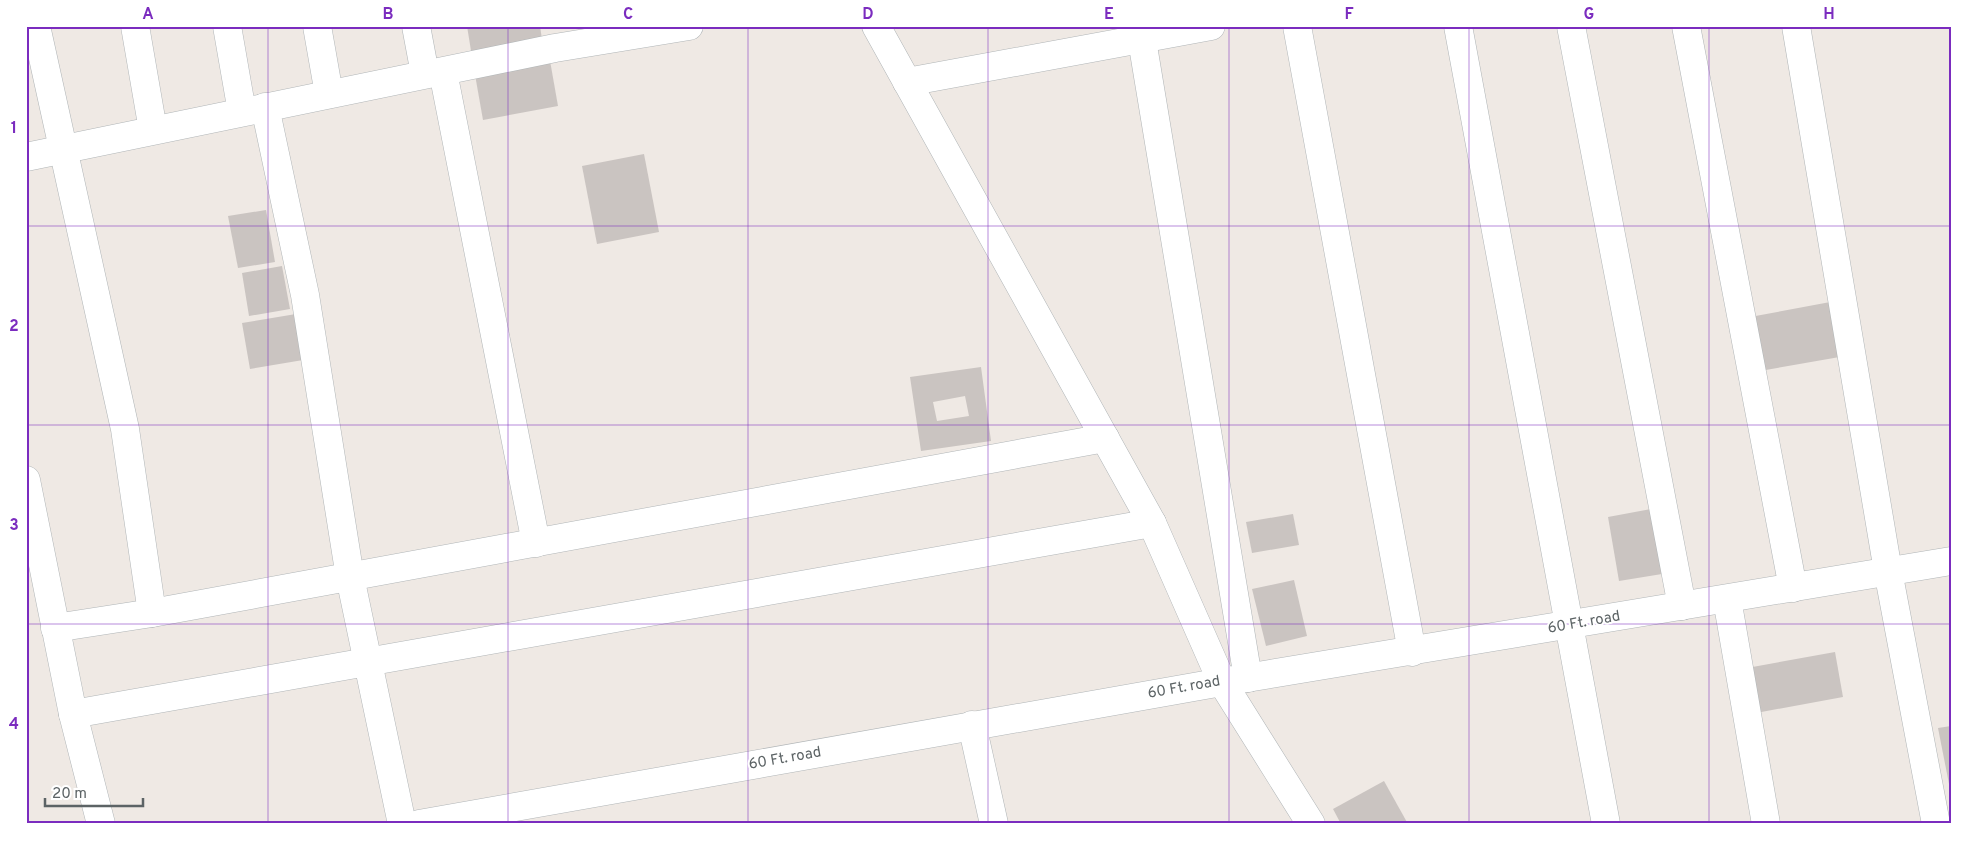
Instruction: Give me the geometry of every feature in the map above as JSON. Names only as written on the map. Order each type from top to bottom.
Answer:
[{"type":"street","points":[[36,26],[125,429],[152,613]]},
{"type":"street","points":[[135,26],[153,130]]},
{"type":"street","points":[[227,26],[254,109],[305,295],[350,577],[370,662],[402,824]]},
{"type":"street","points":[[317,26],[330,94]]},
{"type":"street","points":[[416,26],[434,73],[536,543]]},
{"type":"street","points":[[876,26],[1152,523],[1312,824]]},
{"type":"street","points":[[907,82],[1210,26]]},
{"type":"street","points":[[1297,26],[1412,652]]},
{"type":"street","points":[[1458,26],[1606,824]]},
{"type":"street","points":[[1571,26],[1682,606]]},
{"type":"street","points":[[1686,26],[1793,588]]},
{"type":"street","points":[[1796,26],[1888,571],[1936,824]]},
{"type":"street","points":[[26,157],[434,73],[552,37],[672,28]]},
{"type":"street","points":[[1142,40],[1235,680]]},
{"type":"street","points":[[55,628],[152,613],[1105,438]]},
{"type":"street","points":[[26,480],[73,714],[101,824]]},
{"type":"street","points":[[73,714],[1152,523]]},
{"type":"street","name":"60 Ft. road","points":[[419,824],[460,820],[972,725],[1951,561]]},
{"type":"street","points":[[1727,599],[1766,824]]},
{"type":"street","points":[[972,725],[994,824]]},
{"type":"building","points":[[467,26],[540,26],[543,46],[472,57]]},
{"type":"building","points":[[549,55],[558,106],[483,120],[474,69]]},
{"type":"building","points":[[644,154],[659,232],[597,244],[582,166]]},
{"type":"building","points":[[266,210],[275,262],[238,268],[228,216]]},
{"type":"building","points":[[282,266],[290,309],[249,316],[242,273]]},
{"type":"building","points":[[1841,300],[1851,355],[1760,371],[1750,317]]},
{"type":"building","points":[[302,313],[309,359],[250,369],[242,323]]},
{"type":"building","points":[[981,367],[991,441],[921,451],[910,377]],"holes":[[[965,396],[969,416],[937,421],[933,402]]]},
{"type":"building","points":[[1651,509],[1662,574],[1619,581],[1608,517]]},
{"type":"building","points":[[1293,514],[1299,545],[1252,553],[1246,522]]},
{"type":"building","points":[[1294,580],[1307,636],[1266,646],[1252,589]]},
{"type":"building","points":[[1835,652],[1843,697],[1756,713],[1747,668]]},
{"type":"building","points":[[1951,726],[1951,789],[1950,789],[1938,728]]},
{"type":"building","points":[[1384,781],[1408,824],[1341,824],[1333,809]]}]
